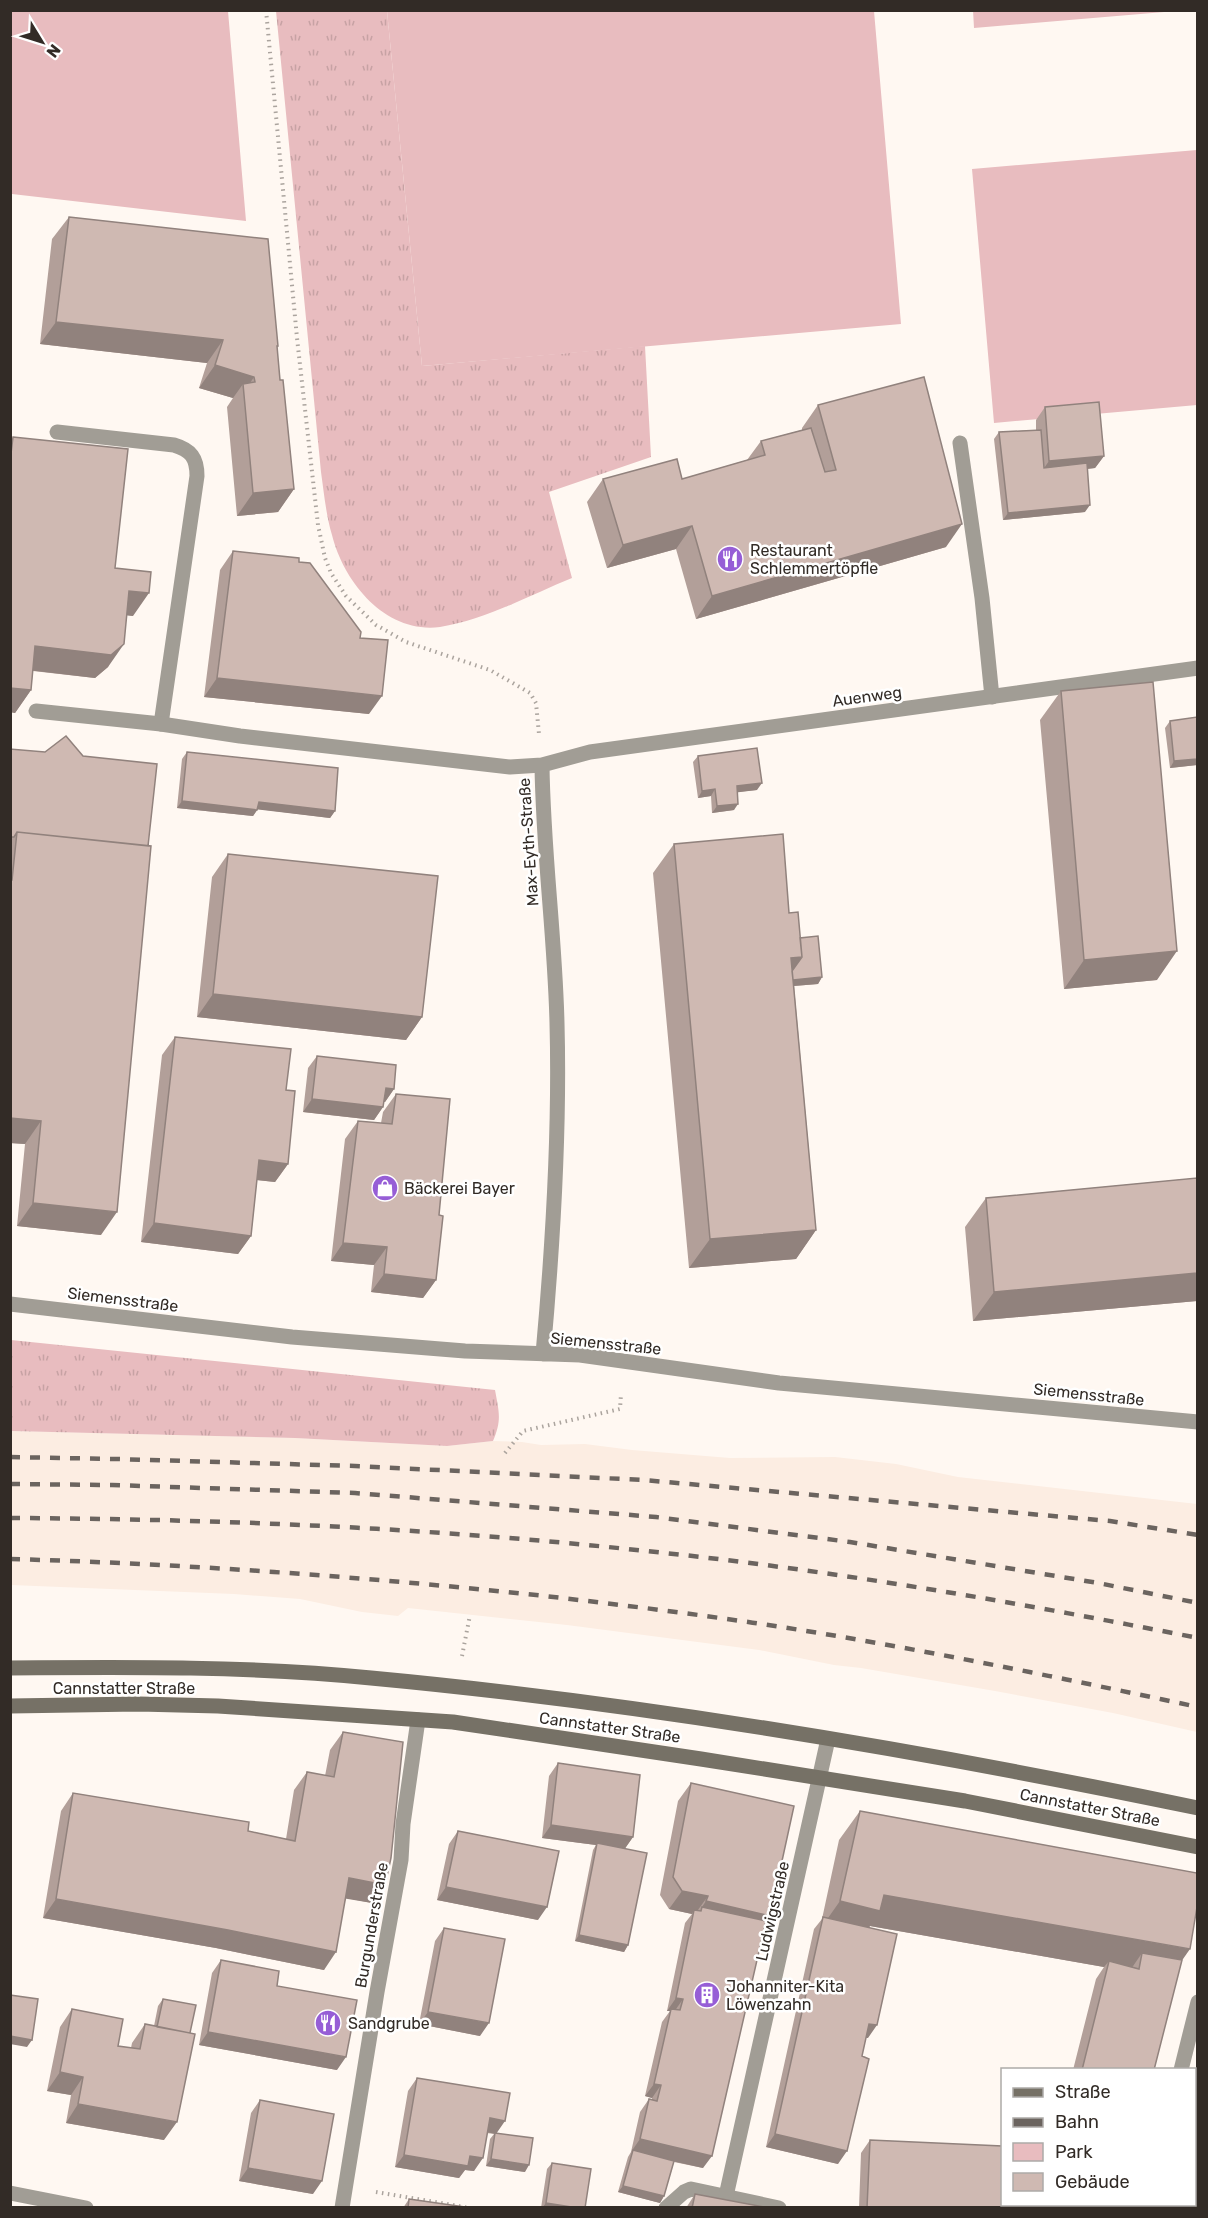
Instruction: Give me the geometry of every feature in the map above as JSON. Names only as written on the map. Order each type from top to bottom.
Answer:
[{"type":"main road","name":"Cannstatter Straße","points":[[10,1668],[160,1667],[369,1677],[556,1698],[924,1753],[1197,1808]]},
{"type":"main road","name":"Cannstatter Straße","points":[[10,1706],[139,1704],[218,1706],[453,1722],[820,1778],[1069,1821],[1197,1847]]},
{"type":"street","points":[[57,432],[174,445],[188,451],[195,459],[197,476],[161,724]]},
{"type":"street","points":[[960,443],[982,598],[992,697]]},
{"type":"street","name":"Auenweg","points":[[542,765],[590,752],[1197,668]]},
{"type":"street","name":"Max-Eyth-Straße","points":[[36,711],[161,724],[240,736],[498,767],[542,765],[543,814],[557,1022],[558,1080],[556,1180],[543,1354]]},
{"type":"street","name":"Siemensstraße","points":[[10,1304],[292,1336],[465,1351],[580,1355],[778,1383],[1197,1422]]},
{"type":"street","name":"Burgunderstraße","points":[[342,2208],[401,1860],[403,1824],[418,1720]]},
{"type":"street","name":"Ludwigstraße","points":[[726,2196],[828,1739]]},
{"type":"street","points":[[1181,2068],[1197,2002]]},
{"type":"street","points":[[666,2208],[687,2190],[779,2208]]},
{"type":"street","points":[[10,2193],[86,2208]]},
{"type":"path","points":[[266,10],[297,338],[318,525],[325,558],[331,573],[346,597],[376,625],[405,642],[490,670],[530,693],[536,703],[542,765]]},
{"type":"path","points":[[505,1453],[523,1431],[620,1409],[625,1361]]},
{"type":"path","points":[[345,2187],[470,2208]]},
{"type":"shaded area","points":[[11,1431],[295,1438],[447,1446],[493,1441],[541,1445],[585,1444],[730,1458],[835,1457],[896,1464],[958,1477],[1197,1504],[1197,1732],[1113,1713],[759,1650],[567,1625],[408,1608],[398,1616],[362,1612],[300,1599],[234,1594],[11,1585]]},
{"type":"green space","points":[[11,10],[228,11],[246,221],[12,194],[11,197]]},
{"type":"green space","points":[[973,10],[1176,10],[1176,11],[974,28]]},
{"type":"green space","points":[[276,11],[387,11],[422,366],[645,346],[651,457],[549,492],[572,578],[474,619],[440,627],[420,627],[385,614],[370,602],[346,571],[330,527],[321,472]]},
{"type":"green space","points":[[387,11],[874,11],[901,324],[422,366]]},
{"type":"green space","points":[[1197,150],[1197,405],[994,423],[972,169]]},
{"type":"green space","points":[[11,1340],[495,1390],[498,1427],[493,1441],[447,1446],[295,1438],[11,1431]]},
{"type":"building","points":[[69,217],[268,239],[280,380],[283,380],[294,489],[253,493],[243,384],[255,382],[254,377],[215,365],[223,340],[56,322]]},
{"type":"building","points":[[924,377],[962,524],[712,596],[692,526],[623,545],[603,479],[677,459],[682,479],[765,455],[761,441],[811,428],[825,472],[836,470],[818,405]]},
{"type":"building","points":[[1099,402],[1104,456],[1049,461],[1045,407]]},
{"type":"building","points":[[1041,430],[1044,468],[1087,463],[1090,505],[1008,513],[999,432]]},
{"type":"building","points":[[13,437],[128,449],[115,568],[151,572],[149,593],[129,591],[124,644],[111,655],[35,646],[31,690],[10,688],[10,462]]},
{"type":"building","points":[[233,551],[299,558],[299,562],[310,563],[361,632],[360,638],[388,640],[382,696],[217,678]]},
{"type":"building","points":[[1153,682],[1177,951],[1084,960],[1061,691]]},
{"type":"building","points":[[1197,717],[1197,759],[1174,761],[1170,721]]},
{"type":"building","points":[[66,736],[83,756],[157,764],[148,846],[17,832],[14,837],[10,837],[10,749],[45,752]]},
{"type":"building","points":[[757,748],[762,783],[737,786],[738,804],[717,806],[715,789],[702,791],[698,756]]},
{"type":"building","points":[[187,752],[338,768],[335,811],[259,802],[257,810],[182,801]]},
{"type":"building","points":[[17,832],[151,846],[117,1212],[33,1203],[41,1121],[10,1118],[10,880],[12,880]]},
{"type":"building","points":[[783,834],[789,913],[798,912],[802,957],[791,958],[816,1230],[710,1239],[674,844]]},
{"type":"building","points":[[228,854],[438,876],[422,1017],[213,994]]},
{"type":"building","points":[[818,936],[822,977],[793,980],[792,971],[802,957],[800,938]]},
{"type":"building","points":[[175,1037],[291,1049],[286,1090],[295,1091],[288,1164],[259,1160],[251,1236],[154,1223]]},
{"type":"building","points":[[317,1056],[396,1065],[394,1089],[386,1088],[383,1107],[312,1099]]},
{"type":"building","name":"Bäckerei Bayer","points":[[396,1094],[450,1099],[439,1215],[443,1216],[436,1280],[384,1274],[387,1247],[343,1243],[358,1121],[392,1124]]},
{"type":"building","points":[[1197,1178],[1197,1273],[994,1292],[986,1198]]},
{"type":"building","points":[[343,1732],[403,1742],[391,1858],[385,1885],[349,1878],[336,1952],[56,1899],[73,1793],[249,1822],[248,1831],[295,1841],[307,1772],[334,1777]]},
{"type":"building","points":[[558,1763],[640,1775],[633,1837],[551,1825]]},
{"type":"building","points":[[691,1783],[794,1806],[770,1916],[706,1901],[708,1896],[682,1891],[673,1877]]},
{"type":"building","points":[[860,1811],[1197,1873],[1197,1907],[1190,1949],[884,1895],[880,1911],[840,1901]]},
{"type":"building","points":[[458,1831],[559,1851],[547,1907],[446,1887]]},
{"type":"building","points":[[597,1843],[647,1853],[628,1945],[579,1935]]},
{"type":"building","points":[[702,1907],[766,1921],[712,2156],[640,2139],[649,2099],[657,2101],[661,2085],[654,2084],[671,2009],[680,2010],[683,1999],[676,1998],[694,1910],[701,1911]]},
{"type":"building","points":[[823,1917],[897,1934],[877,2025],[869,2024],[862,2056],[869,2059],[847,2151],[775,2134]]},
{"type":"building","points":[[444,1928],[505,1939],[489,2023],[428,2012]]},
{"type":"building","points":[[1142,1953],[1182,1960],[1155,2068],[1082,2068],[1109,1961],[1139,1969]]},
{"type":"building","points":[[221,1960],[279,1971],[277,1986],[357,2000],[346,2057],[208,2032]]},
{"type":"building","points":[[10,1995],[38,1999],[32,2040],[10,2036]]},
{"type":"building","points":[[163,1999],[196,2005],[190,2033],[157,2027]]},
{"type":"building","points":[[72,2009],[123,2019],[118,2046],[140,2049],[145,2024],[195,2034],[177,2122],[78,2104],[83,2077],[60,2072]]},
{"type":"building","points":[[417,2078],[510,2093],[505,2121],[490,2118],[483,2158],[470,2156],[468,2166],[404,2155]]},
{"type":"building","points":[[260,2100],[334,2114],[322,2181],[248,2168]]},
{"type":"building","points":[[495,2133],[533,2138],[529,2165],[491,2159]]},
{"type":"building","points":[[870,2140],[1001,2146],[1001,2206],[1121,2206],[1121,2208],[867,2208]]},
{"type":"building","points":[[633,2150],[674,2161],[664,2196],[623,2186]]},
{"type":"building","points":[[552,2163],[591,2169],[585,2208],[546,2203]]},
{"type":"building","points":[[695,2194],[769,2208],[692,2208]]},
{"type":"building","points":[[409,2199],[472,2208],[408,2208]]},
{"type":"railway","points":[[10,1457],[355,1466],[643,1480],[1110,1521],[1198,1535]]},
{"type":"railway","points":[[10,1484],[355,1493],[656,1517],[850,1542],[1098,1583],[1198,1603]]},
{"type":"railway","points":[[10,1518],[169,1520],[328,1526],[567,1543],[854,1577],[1198,1638]]},
{"type":"railway","points":[[10,1559],[144,1564],[345,1577],[616,1604],[877,1643],[1198,1707]]},
{"type":"place","name":"Restaurant Schlemmertöpfle","points":[[730,559]]},
{"type":"place","name":"Bäckerei Bayer","points":[[385,1188]]},
{"type":"place","name":"Johanniter-Kita Löwenzahn","points":[[707,1995]]},
{"type":"place","name":"Sandgrube","points":[[328,2023]]}]
